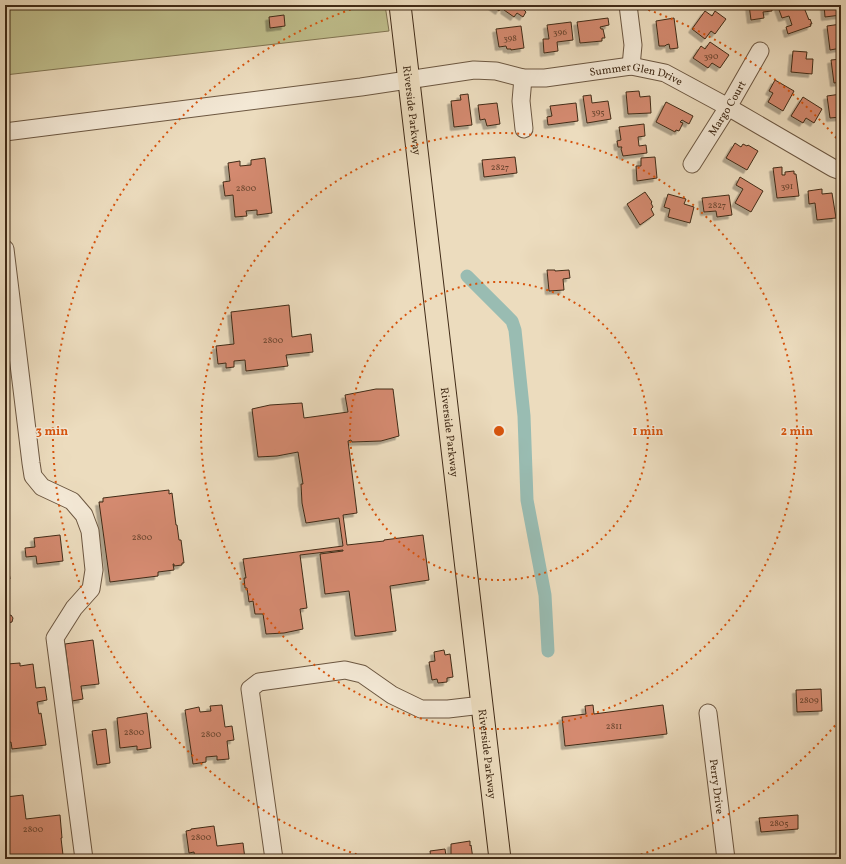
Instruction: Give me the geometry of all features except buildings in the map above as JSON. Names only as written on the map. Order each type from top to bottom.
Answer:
[{"type":"main road","name":"Riverside Parkway","points":[[400,5],[500,859]]},
{"type":"street","points":[[628,5],[632,45],[631,66]]},
{"type":"street","name":"Margo Court","points":[[692,164],[728,107],[760,51]]},
{"type":"street","name":"Summer Glen Drive","points":[[5,132],[354,88],[474,70],[496,71],[523,78],[545,78],[631,66],[665,72],[833,168],[841,171]]},
{"type":"street","points":[[523,78],[521,101],[524,129]]},
{"type":"street","points":[[5,249],[33,476],[42,487],[72,501],[84,515],[90,531],[94,570],[91,588],[74,608],[54,638],[84,859]]},
{"type":"street","points":[[274,859],[250,688],[259,682],[344,670],[362,674],[392,695],[421,709],[448,709],[482,705]]},
{"type":"street","name":"Perry Drive","points":[[708,713],[726,859]]},
{"type":"shaded area","points":[[5,5],[385,5],[389,31],[5,75]]},
{"type":"waterway","points":[[467,276],[512,321],[515,330],[524,416],[527,500],[545,595],[548,651]]}]
